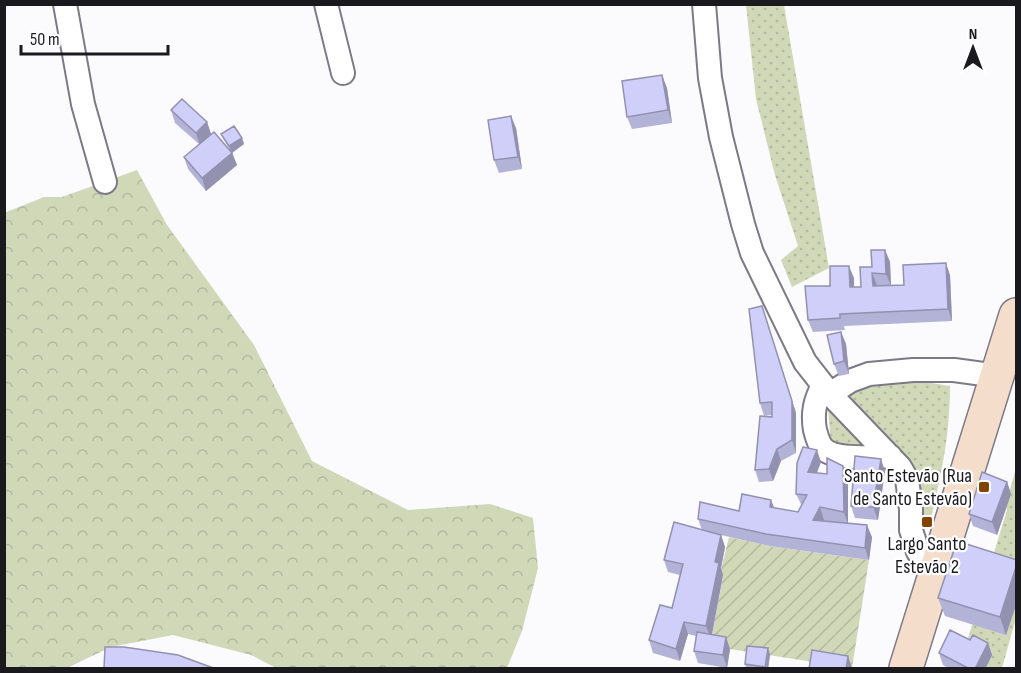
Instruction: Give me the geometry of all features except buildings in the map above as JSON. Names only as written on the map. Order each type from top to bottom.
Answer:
[{"type":"street","points":[[65,4],[83,104],[105,182]]},
{"type":"street","points":[[326,4],[343,73]]},
{"type":"street","points":[[704,4],[710,78],[721,137],[743,224],[764,281],[805,362],[827,390],[900,466],[907,479],[911,530],[918,552],[937,566]]},
{"type":"street","points":[[906,669],[1017,315]]},
{"type":"street","points":[[890,456],[839,455],[823,449],[816,432],[813,410],[827,390],[869,374],[913,370],[954,370],[998,376]]},
{"type":"green space","points":[[746,5],[784,5],[829,268],[792,287],[781,260],[798,246],[775,175],[756,99]]},
{"type":"green space","points":[[137,170],[167,225],[254,345],[312,461],[408,510],[490,504],[533,518],[538,568],[522,631],[507,668],[276,668],[251,655],[173,635],[111,647],[67,668],[5,668],[4,213],[44,197],[62,197]]},
{"type":"green space","points":[[919,381],[950,386],[949,420],[942,468],[931,518],[926,523],[922,522],[921,518],[915,469],[912,462],[855,405],[850,395],[868,383]]},
{"type":"green space","points":[[828,410],[866,447],[831,443]]},
{"type":"green space","points":[[1016,468],[1016,618],[1002,668],[959,668],[1007,510],[1006,504]]},
{"type":"green space","points":[[729,537],[770,546],[869,560],[852,668],[710,646],[723,576],[720,574]]},
{"type":"place","name":"Santo Estevão (Rua de Santo Estevão)","points":[[984,487]]},
{"type":"place","name":"Largo Santo Estevão 2","points":[[927,522]]}]
